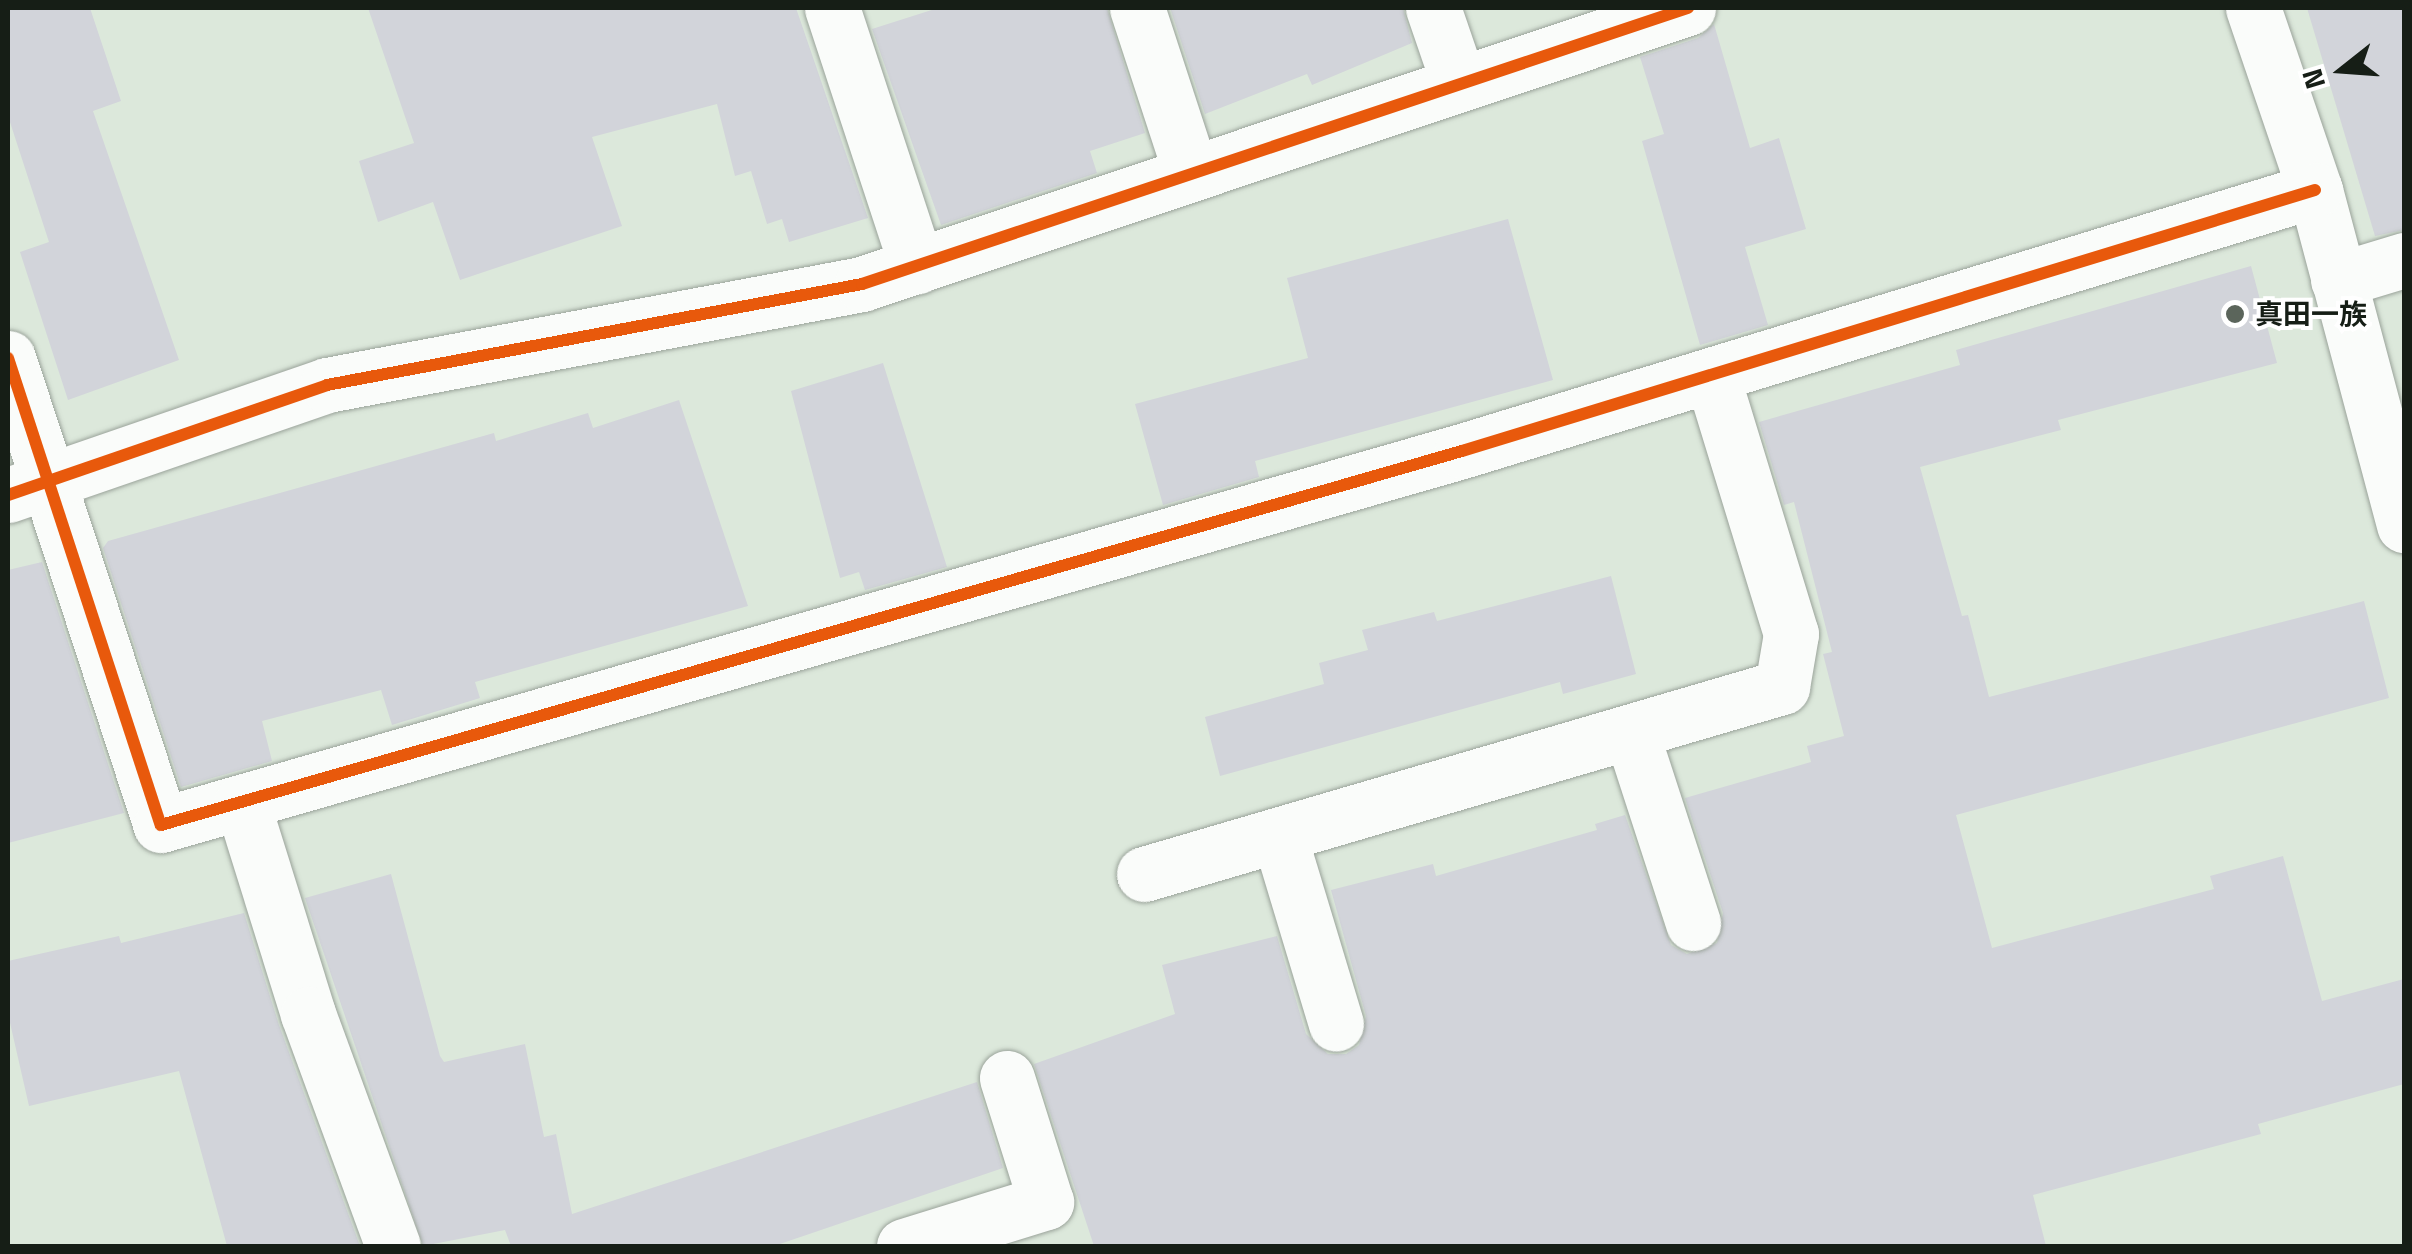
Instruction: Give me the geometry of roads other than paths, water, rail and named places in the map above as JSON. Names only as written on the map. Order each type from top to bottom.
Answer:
[{"type":"street","points":[[832,8],[917,266]]},
{"type":"street","points":[[1137,8],[1192,173]]},
{"type":"street","points":[[1433,8],[1459,84]]},
{"type":"street","points":[[30,488],[326,385],[862,284],[1688,8]]},
{"type":"street","points":[[2253,8],[2315,190],[2404,525]]},
{"type":"street","points":[[8,358],[30,488],[161,825],[1712,374],[2315,190]]},
{"type":"street","points":[[2338,280],[2404,260]]},
{"type":"street","points":[[1144,874],[1782,687],[1791,634],[1712,374]]},
{"type":"street","points":[[1631,732],[1692,924]]},
{"type":"street","points":[[242,802],[308,1014],[393,1246]]},
{"type":"street","points":[[1279,834],[1336,1024]]},
{"type":"street","points":[[904,1246],[1046,1202],[1007,1078]]},
{"type":"place","name":"真田一族","points":[[2235,314]]}]
